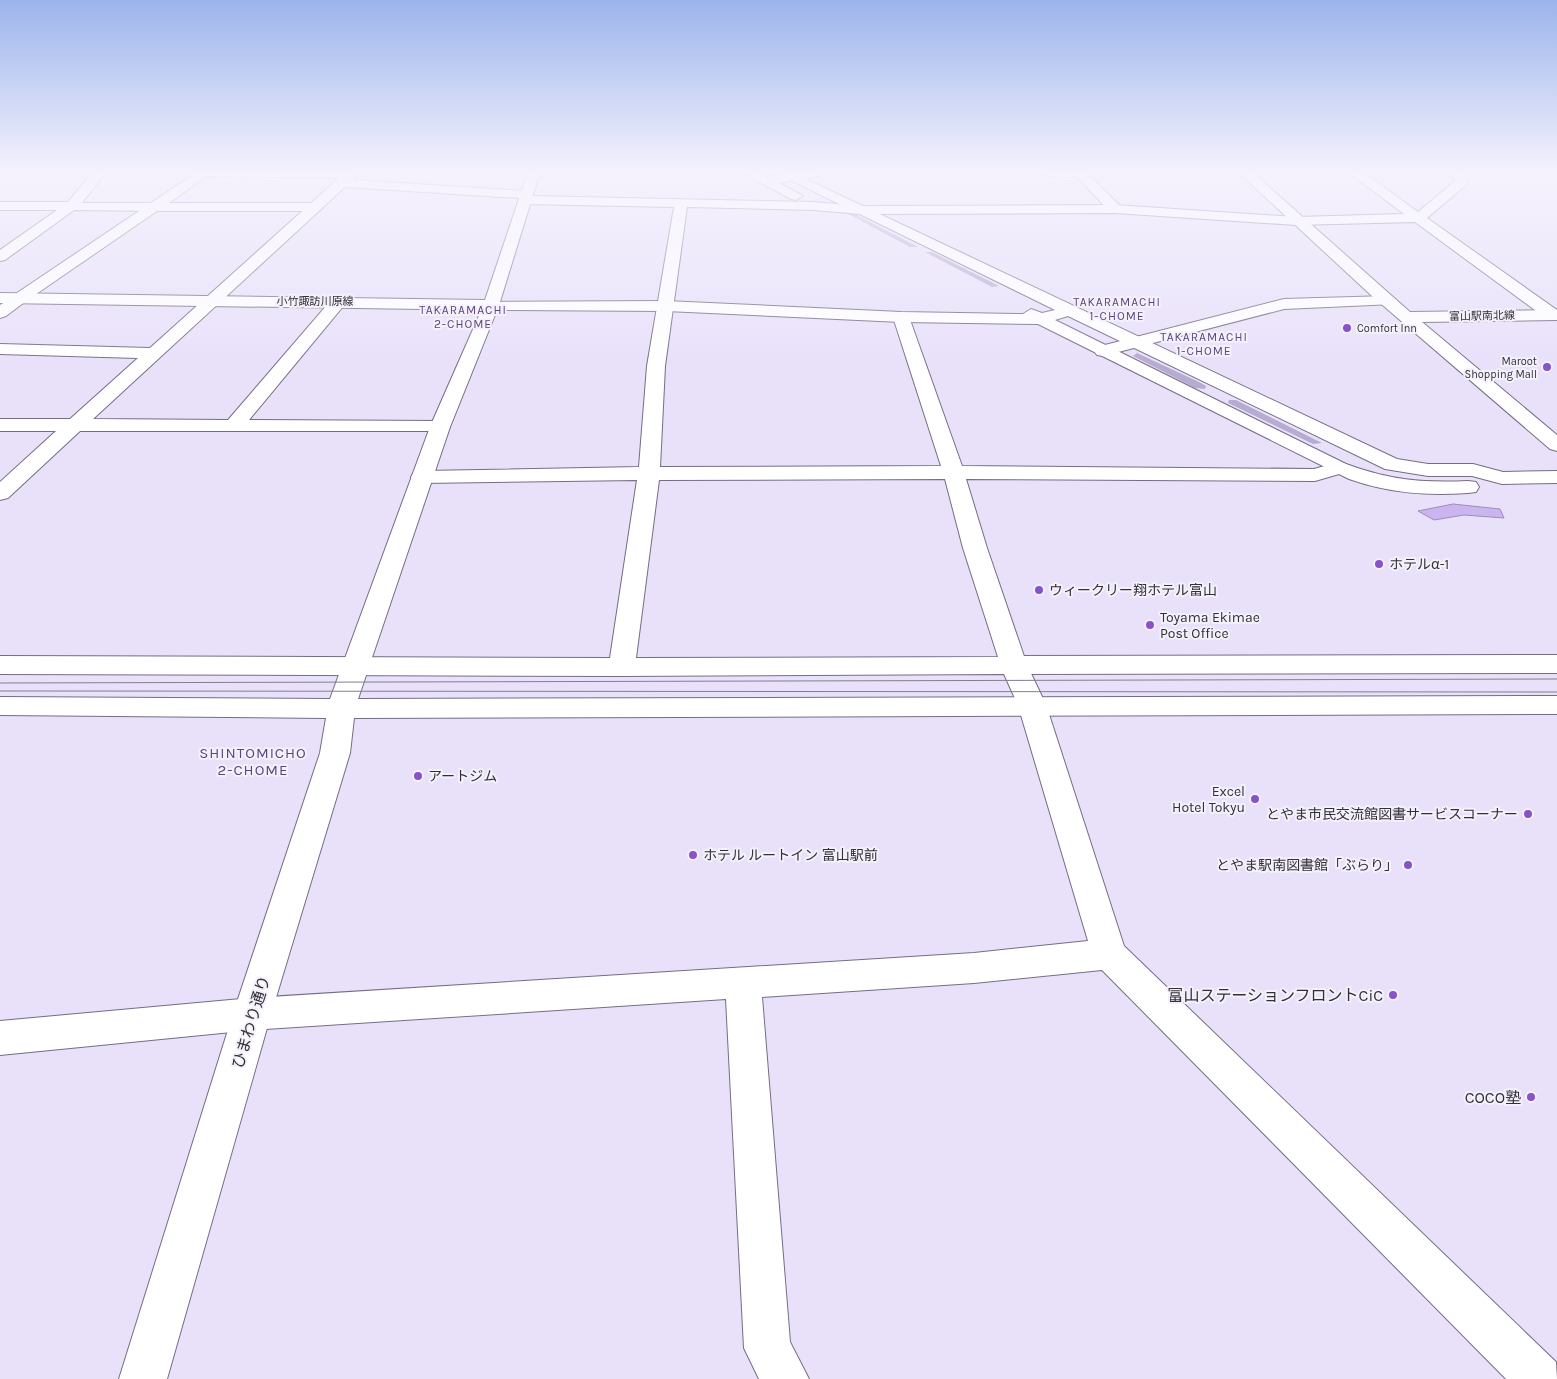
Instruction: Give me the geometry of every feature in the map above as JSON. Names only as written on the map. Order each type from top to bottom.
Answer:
[{"type":"street","points":[[0,257],[29,236]]},
{"type":"street","points":[[0,313],[111,236]]},
{"type":"street","points":[[0,493],[283,236]]},
{"type":"street","points":[[491,305],[513,236]]},
{"type":"street","points":[[622,667],[649,473],[656,366],[676,236]]},
{"type":"street","points":[[878,236],[923,258]]},
{"type":"street","points":[[915,236],[1392,465],[1428,470],[1473,470],[1502,478],[1557,477]]},
{"type":"street","points":[[1314,236],[1557,445]]},
{"type":"street","points":[[1445,236],[1555,315]]},
{"type":"street","name":"小竹諏訪川原線","points":[[0,298],[666,306],[901,317],[1039,319]]},
{"type":"street","points":[[1103,351],[1284,304],[1388,301]]},
{"type":"street","points":[[234,426],[340,302]]},
{"type":"street","points":[[1006,302],[1339,468],[1388,486],[1427,490],[1492,486],[1502,478]]},
{"type":"street","name":"ひまわり通り","points":[[143,1379],[252,1014],[335,752],[341,709],[355,664],[371,625],[440,427],[491,305]]},
{"type":"street","points":[[1039,319],[1069,311]]},
{"type":"street","name":"富山駅南北線","points":[[1408,317],[1555,315]]},
{"type":"street","points":[[901,317],[953,471],[975,548],[1014,665],[1032,705],[1109,954],[1539,1379]]},
{"type":"street","points":[[0,349],[153,353]]},
{"type":"street","points":[[0,426],[440,427]]},
{"type":"street","points":[[422,477],[953,471],[1315,475],[1339,468]]},
{"type":"street","points":[[0,665],[355,664],[622,667],[1557,664]]},
{"type":"street","points":[[0,706],[341,709],[1032,705],[1557,705]]},
{"type":"street","points":[[0,1038],[252,1014],[974,968],[1109,954]]},
{"type":"street","points":[[743,984],[767,1348],[786,1379]]},
{"type":"shaded area","points":[[890,236],[898,236],[918,247],[910,247]]},
{"type":"shaded area","points":[[925,252],[932,252],[999,286],[992,287]]},
{"type":"shaded area","points":[[1137,353],[1199,382],[1206,386],[1205,389],[1195,388],[1133,356]]},
{"type":"shaded area","points":[[1229,400],[1236,400],[1322,443],[1313,444],[1228,403]]},
{"type":"shaded area","points":[[1453,504],[1500,509],[1504,518],[1464,515],[1434,520],[1418,511]]},
{"type":"tram line","points":[[0,683],[1557,679]]},
{"type":"tram line","points":[[0,691],[1557,692]]},
{"type":"place","name":"Comfort Inn","points":[[1347,328]]},
{"type":"place","name":"Maroot Shopping Mall","points":[[1547,367]]},
{"type":"place","name":"ホテルα-1","points":[[1379,564]]},
{"type":"place","name":"ウィークリー翔ホテル富山","points":[[1039,590]]},
{"type":"place","name":"Toyama Ekimae Post Office","points":[[1150,625]]},
{"type":"place","name":"アートジム","points":[[418,776]]},
{"type":"place","name":"Excel Hotel Tokyu","points":[[1255,799]]},
{"type":"place","name":"とやま市民交流館図書サービスコーナー","points":[[1528,814]]},
{"type":"place","name":"ホテル ルートイン 富山駅前","points":[[693,855]]},
{"type":"place","name":"とやま駅南図書館「ぶらり」","points":[[1408,865]]},
{"type":"place","name":"富山ステーションフロントCiC","points":[[1393,995]]},
{"type":"place","name":"COCO塾","points":[[1531,1097]]},
{"type":"district","name":"TAKARAMACHI 1-CHOME","points":[[1117,309]]},
{"type":"district","name":"TAKARAMACHI 2-CHOME","points":[[463,317]]},
{"type":"district","name":"TAKARAMACHI 1-CHOME","points":[[1204,344]]},
{"type":"district","name":"SHINTOMICHO 2-CHOME","points":[[253,762]]}]
